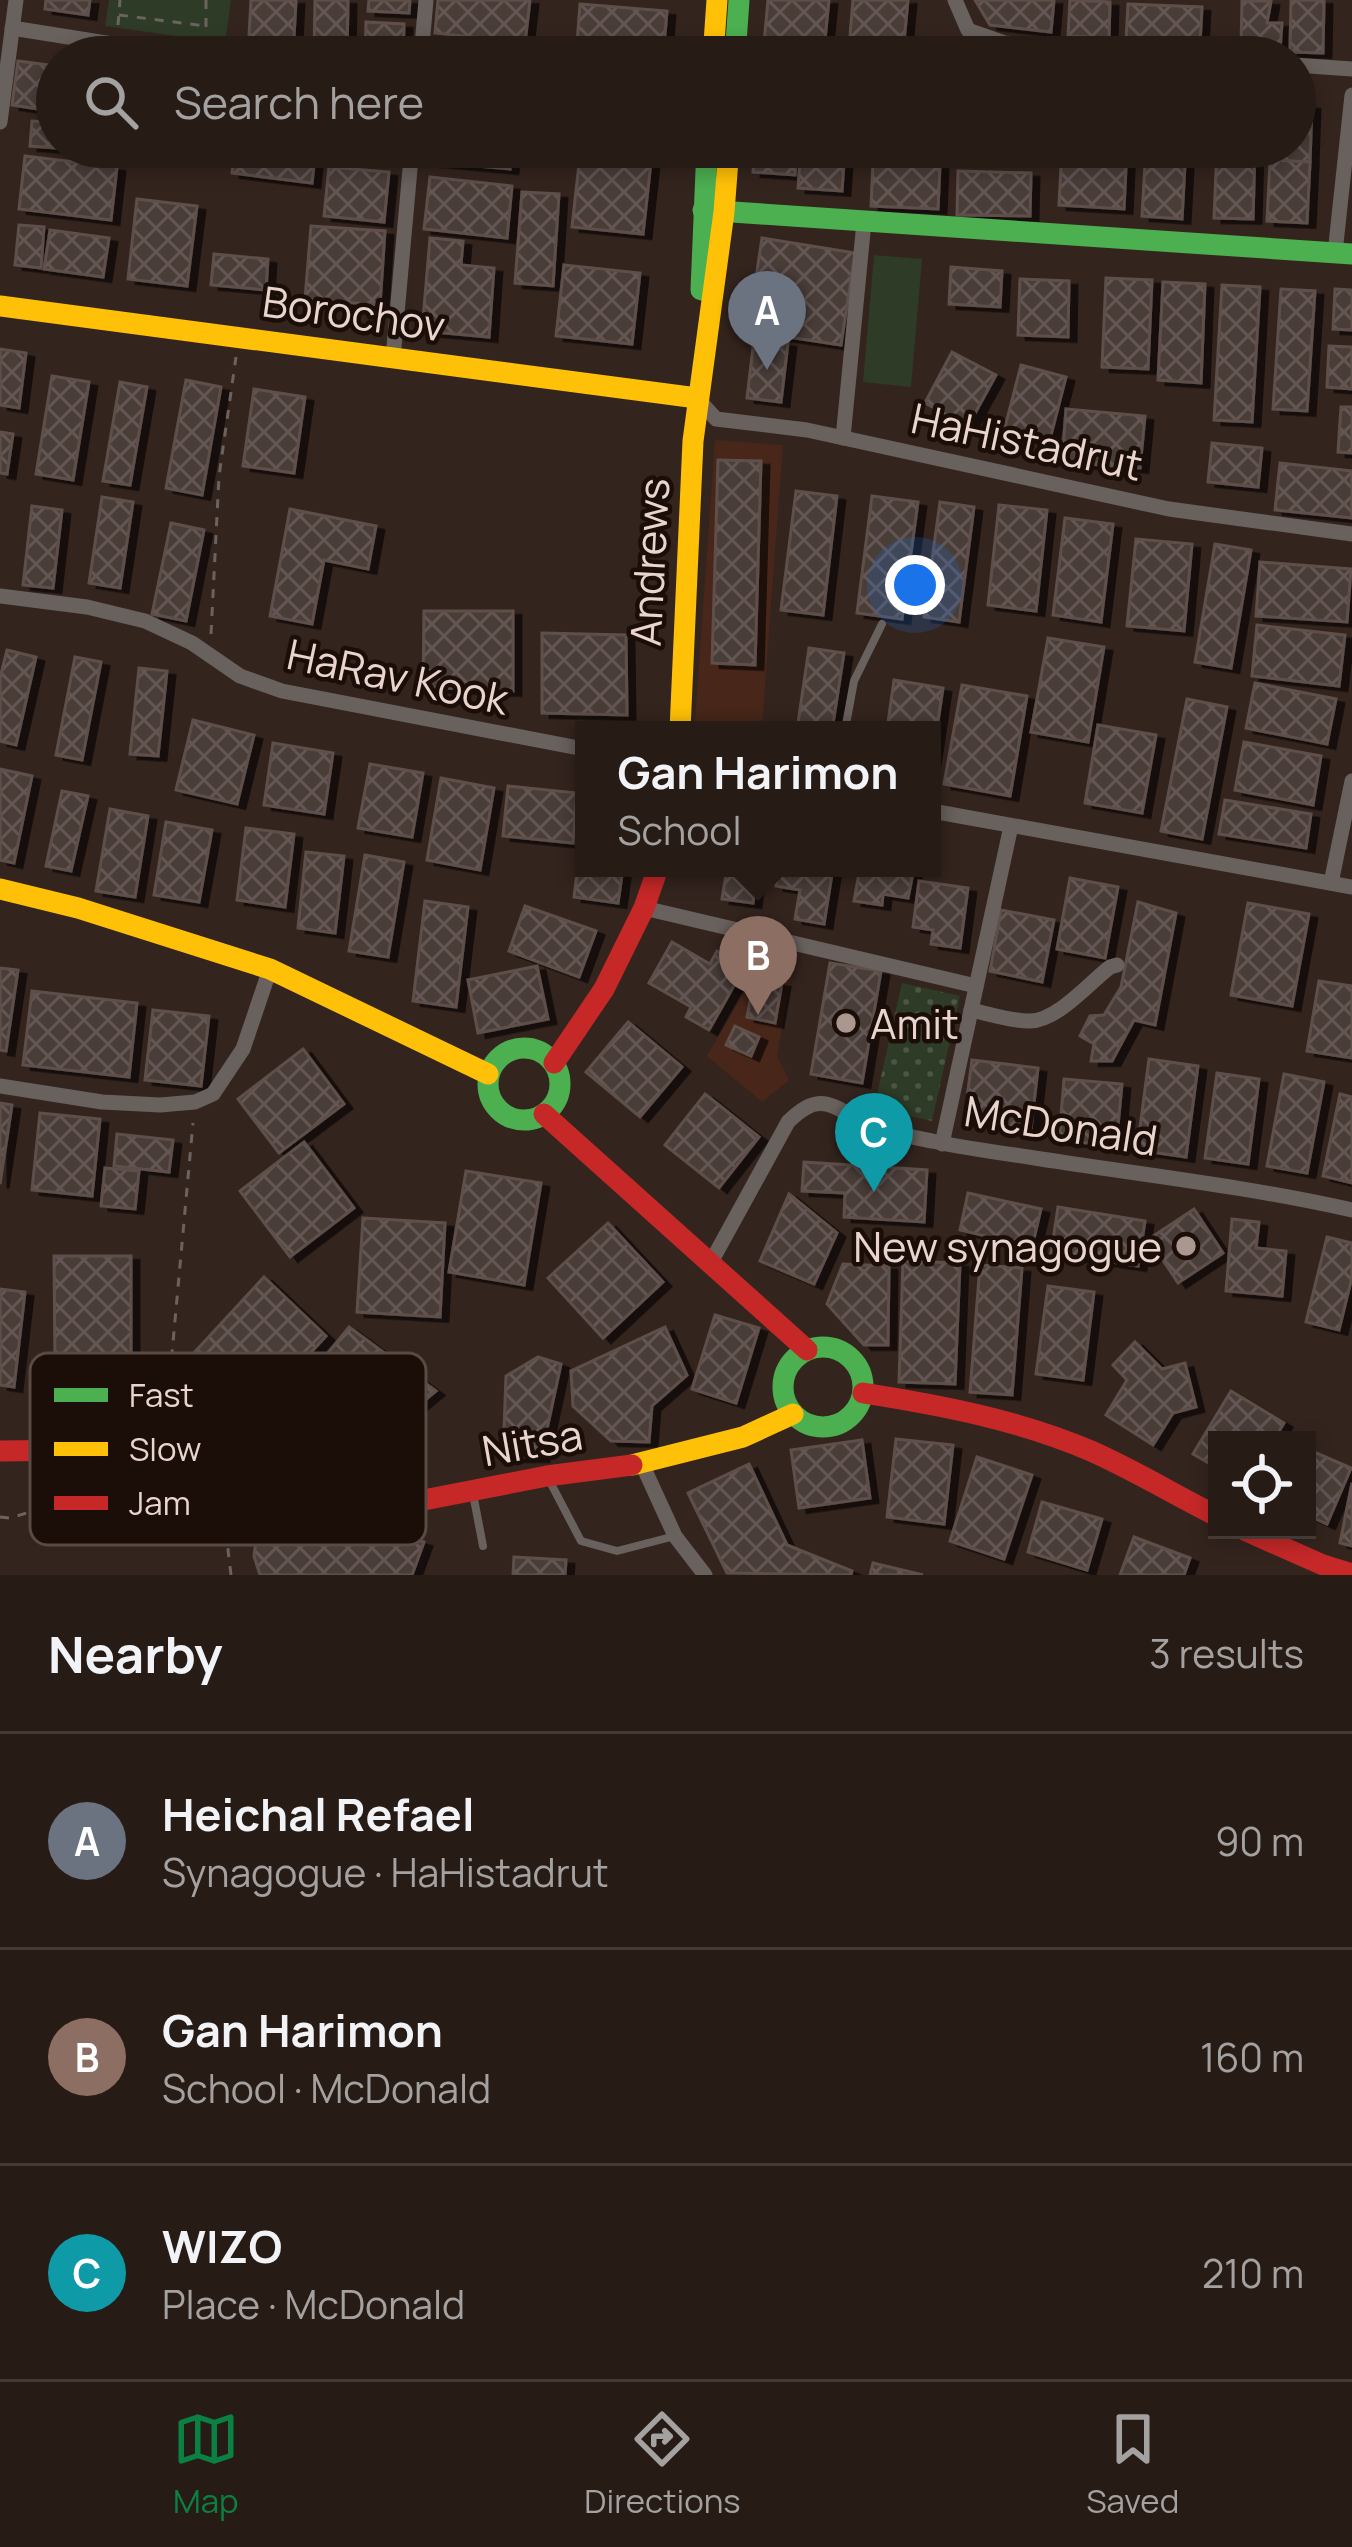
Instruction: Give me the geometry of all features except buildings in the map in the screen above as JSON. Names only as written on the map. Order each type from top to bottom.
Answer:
[{"type":"street","points":[[0,122],[16,0]]},
{"type":"street","points":[[423,36],[426,0]]},
{"type":"street","points":[[714,36],[717,0]]},
{"type":"street","points":[[736,36],[739,0]]},
{"type":"street","points":[[956,0],[968,31],[983,36]]},
{"type":"street","points":[[13,28],[63,36]]},
{"type":"street","points":[[1316,66],[1352,69]]},
{"type":"street","points":[[714,211],[1343,254],[1352,95]]},
{"type":"street","points":[[393,358],[410,168]]},
{"type":"street","points":[[709,168],[714,211]]},
{"type":"street","points":[[714,211],[724,168]]},
{"type":"street","name":"Andrews","points":[[680,721],[693,441],[714,211]]},
{"type":"street","points":[[843,438],[864,222]]},
{"type":"street","name":"Borochov","points":[[0,306],[697,398]]},
{"type":"street","points":[[647,392],[669,406],[693,441]]},
{"type":"street","name":"HaHistadrut","points":[[697,398],[716,419],[807,430],[1169,508],[1352,534]]},
{"type":"street","name":"HaRav Kook","points":[[0,596],[87,607],[145,621],[211,653],[240,676],[282,692],[575,747]]},
{"type":"street","points":[[1331,884],[1352,781]]},
{"type":"street","points":[[941,813],[1352,887]]},
{"type":"street","points":[[942,1144],[1010,826]]},
{"type":"street","points":[[554,1063],[604,989],[655,877]]},
{"type":"street","points":[[0,889],[78,908],[270,969],[488,1074]]},
{"type":"street","points":[[644,908],[976,986]]},
{"type":"street","points":[[971,1010],[1042,1020],[1117,964]]},
{"type":"street","points":[[0,1086],[102,1102],[195,1102],[213,1094],[243,1049],[270,969]]},
{"type":"street","points":[[513,1048],[533,1048],[554,1063],[559,1094],[544,1114],[518,1120],[504,1115],[490,1099],[488,1074],[495,1060],[513,1048]]},
{"type":"street","name":"McDonald","points":[[710,1264],[788,1123],[806,1107],[828,1104],[886,1131],[942,1144],[1279,1193],[1352,1210]]},
{"type":"street","points":[[544,1114],[807,1350]]},
{"type":"street","points":[[833,1348],[855,1364],[862,1393],[853,1414],[830,1427],[817,1427],[804,1423],[786,1404],[784,1379],[788,1367],[807,1350],[833,1348]]},
{"type":"street","points":[[862,1393],[987,1417],[1054,1439],[1114,1462],[1208,1511]]},
{"type":"street","name":"Nitsa","points":[[426,1500],[547,1476],[642,1464],[743,1437],[793,1414]]},
{"type":"street","name":"Nitsa","points":[[0,1451],[30,1451]]},
{"type":"street","points":[[642,1464],[675,1536],[705,1575]]},
{"type":"street","points":[[1264,1539],[1352,1574]]},
{"type":"lane","points":[[846,721],[854,681],[882,624]]},
{"type":"lane","points":[[547,1476],[581,1541],[617,1551],[675,1536]]},
{"type":"lane","points":[[472,1492],[483,1546]]},
{"type":"path","points":[[118,28],[120,0]]},
{"type":"path","points":[[206,0],[206,36]]},
{"type":"path","points":[[119,15],[206,26]]},
{"type":"path","points":[[211,653],[219,476],[238,337]]},
{"type":"path","points":[[172,1353],[195,1102]]},
{"type":"path","points":[[0,1517],[30,1513]]},
{"type":"path","points":[[229,1545],[231,1575]]},
{"type":"shaded area","points":[[715,440],[783,445],[762,721],[695,721]]},
{"type":"shaded area","points":[[758,969],[792,973],[777,1056],[789,1080],[762,1102],[707,1056]]},
{"type":"green space","points":[[109,0],[231,0],[226,36],[176,36],[105,26]]},
{"type":"green space","points":[[874,255],[922,259],[911,387],[863,382]]},
{"type":"green space","points":[[902,983],[960,996],[932,1121],[874,1108]]},
{"type":"traffic: fast","points":[[736,36],[739,0]]},
{"type":"traffic: fast","points":[[701,290],[706,168]]},
{"type":"traffic: fast","points":[[703,210],[1352,254]]},
{"type":"traffic: fast","points":[[524,1048],[550,1058],[560,1084],[550,1110],[524,1120],[498,1110],[488,1084],[498,1058],[524,1048]]},
{"type":"traffic: fast","points":[[823,1347],[851,1359],[863,1387],[851,1415],[823,1427],[795,1415],[783,1387],[795,1359],[823,1347]]},
{"type":"traffic: slow","points":[[714,36],[717,0]]},
{"type":"traffic: slow","points":[[680,721],[693,441],[727,168]]},
{"type":"traffic: slow","points":[[0,306],[697,398]]},
{"type":"traffic: slow","points":[[0,889],[78,908],[270,969],[488,1074]]},
{"type":"traffic: slow","points":[[632,1465],[743,1437],[793,1414]]},
{"type":"traffic: jam","points":[[554,1063],[604,989],[655,877]]},
{"type":"traffic: jam","points":[[544,1114],[807,1350]]},
{"type":"traffic: jam","points":[[863,1393],[979,1415],[1064,1440],[1208,1511]]},
{"type":"traffic: jam","points":[[0,1451],[30,1451]]},
{"type":"traffic: jam","points":[[426,1500],[632,1465]]},
{"type":"traffic: jam","points":[[1264,1539],[1352,1574]]},
{"type":"place","name":"Heichal Refael","points":[[767,370]]},
{"type":"place","name":"Gan Harimon","points":[[758,1015]]},
{"type":"place","name":"Amit","points":[[846,1023]]},
{"type":"place","name":"WIZO","points":[[874,1192]]},
{"type":"place","name":"New synagogue","points":[[1186,1246]]}]
